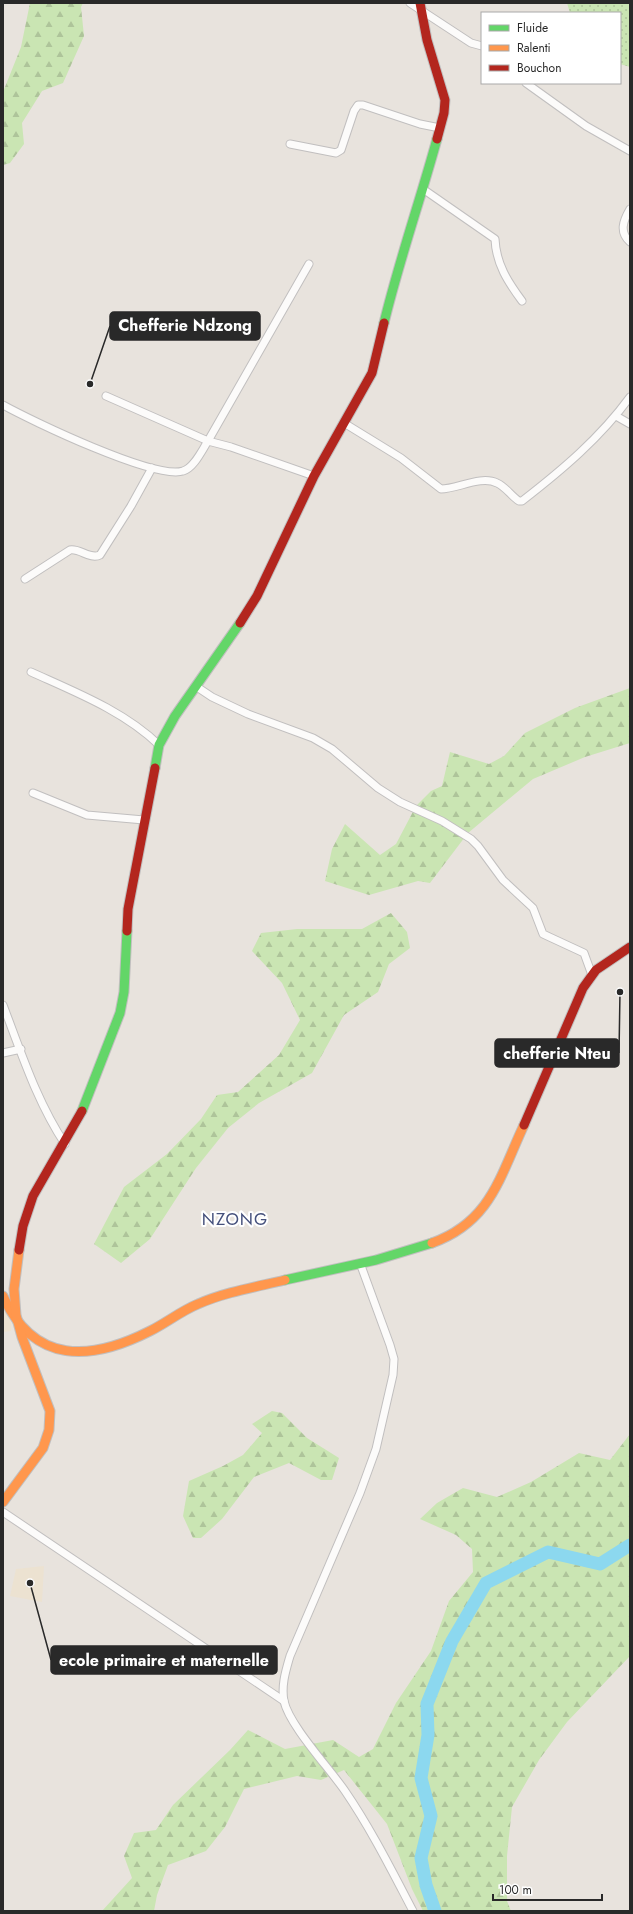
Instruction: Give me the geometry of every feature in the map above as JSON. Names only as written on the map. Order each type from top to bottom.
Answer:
[{"type":"street","points":[[410,3],[420,6],[471,43],[481,46]]},
{"type":"street","points":[[420,6],[427,40],[445,100],[440,128],[394,282],[372,373],[314,476],[256,596],[229,641],[175,716],[159,745],[128,909],[124,992],[120,1013],[85,1105],[65,1144],[45,1174],[34,1196],[23,1226],[17,1259],[14,1289],[18,1323],[53,1349],[66,1352],[89,1350],[113,1345],[141,1336],[191,1308],[215,1298],[360,1263],[443,1239],[460,1231],[483,1210],[519,1139],[576,1001],[592,974],[612,958],[630,947]]},
{"type":"street","points":[[527,84],[586,126],[630,151]]},
{"type":"street","points":[[290,144],[336,153],[341,150],[354,111],[358,106],[363,105],[414,122],[440,128]]},
{"type":"street","points":[[423,188],[495,239],[496,255],[510,285],[522,301]]},
{"type":"street","points":[[630,210],[622,228],[624,237],[630,242]]},
{"type":"street","points":[[3,405],[58,433],[152,468],[178,472],[184,471],[192,464],[208,441],[309,264]]},
{"type":"street","points":[[106,396],[208,441],[231,447],[314,476]]},
{"type":"street","points":[[344,423],[401,458],[441,489],[466,483],[492,481],[500,485],[519,501],[522,501],[568,465],[616,416],[630,397]]},
{"type":"street","points":[[616,416],[630,424]]},
{"type":"street","points":[[25,579],[70,550],[76,550],[92,556],[100,555],[131,506],[152,468]]},
{"type":"street","points":[[31,672],[138,726],[159,745]]},
{"type":"street","points":[[197,687],[218,700],[248,714],[313,738],[332,749],[378,788],[400,802],[442,821],[471,839],[478,846],[503,880],[533,908],[543,934],[584,953],[592,974]]},
{"type":"street","points":[[34,793],[87,815],[144,820]]},
{"type":"street","points":[[3,1005],[40,1098],[54,1127],[65,1144]]},
{"type":"street","points":[[3,1053],[21,1049]]},
{"type":"street","points":[[360,1263],[390,1345],[394,1359],[393,1375],[376,1449],[362,1486],[290,1656],[285,1673],[284,1701],[296,1725],[346,1792],[413,1911]]},
{"type":"street","points":[[3,1296],[18,1323],[50,1411],[49,1430],[43,1448],[3,1502]]},
{"type":"street","points":[[3,1512],[284,1701]]},
{"type":"shaded area","points":[[3,1304],[11,1323],[11,1331],[3,1332]]},
{"type":"shaded area","points":[[44,1566],[42,1602],[10,1596],[16,1569]]},
{"type":"green space","points":[[30,3],[83,3],[81,7],[84,36],[63,83],[42,91],[22,123],[24,144],[10,163],[3,165],[3,92],[21,47]]},
{"type":"green space","points":[[567,3],[630,3],[630,67],[621,64],[621,12],[570,12]]},
{"type":"green space","points":[[630,688],[630,743],[585,757],[533,779],[468,833],[430,883],[418,881],[369,895],[325,881],[332,849],[345,824],[380,855],[396,844],[416,806],[431,791],[442,786],[450,752],[489,764],[504,756],[525,733],[575,708]]},
{"type":"green space","points":[[391,913],[407,932],[410,948],[389,964],[378,992],[344,1015],[312,1073],[259,1103],[228,1128],[196,1168],[150,1239],[121,1263],[94,1244],[124,1187],[167,1154],[201,1119],[217,1095],[238,1092],[279,1055],[300,1020],[282,983],[252,951],[261,933],[297,929],[362,929]]},
{"type":"green space","points":[[272,1411],[282,1413],[307,1438],[339,1458],[332,1480],[321,1480],[289,1463],[254,1477],[222,1519],[201,1538],[193,1538],[183,1516],[189,1481],[223,1466],[243,1455],[262,1433],[252,1424]]},
{"type":"green space","points":[[630,1434],[630,1656],[567,1722],[539,1760],[512,1807],[507,1856],[507,1901],[511,1911],[423,1911],[412,1889],[387,1824],[344,1770],[321,1780],[297,1776],[244,1789],[225,1827],[206,1851],[168,1865],[157,1895],[154,1911],[102,1911],[132,1878],[124,1856],[134,1833],[156,1830],[173,1805],[230,1750],[248,1730],[285,1749],[333,1740],[359,1757],[373,1749],[396,1703],[431,1651],[449,1601],[473,1572],[472,1549],[456,1535],[420,1519],[437,1503],[463,1488],[497,1497],[531,1482],[579,1453],[610,1460]]},
{"type":"waterway","points":[[435,1911],[426,1885],[421,1858],[431,1816],[421,1778],[428,1735],[427,1704],[452,1641],[486,1583],[548,1552],[600,1564],[630,1545]]},
{"type":"traffic: fast","points":[[384,323],[396,277],[437,139]]},
{"type":"traffic: fast","points":[[155,768],[159,745],[175,716],[240,623]]},
{"type":"traffic: fast","points":[[82,1111],[120,1013],[124,992],[127,931]]},
{"type":"traffic: fast","points":[[285,1280],[376,1260],[432,1243]]},
{"type":"traffic: slow","points":[[432,1243],[452,1234],[468,1223],[481,1210],[500,1179],[524,1125]]},
{"type":"traffic: slow","points":[[3,1502],[43,1448],[49,1430],[50,1411],[22,1337],[16,1315],[14,1289],[19,1250]]},
{"type":"traffic: slow","points":[[3,1296],[16,1319],[31,1335],[48,1345],[66,1351],[86,1351],[106,1348],[128,1341],[156,1328],[192,1307],[219,1296],[285,1280]]},
{"type":"traffic: jam","points":[[420,3],[427,40],[445,100],[444,113],[437,139]]},
{"type":"traffic: jam","points":[[240,623],[257,596],[314,476],[372,373],[384,323]]},
{"type":"traffic: jam","points":[[127,931],[128,909],[155,768]]},
{"type":"traffic: jam","points":[[524,1125],[583,988],[596,970],[630,947]]},
{"type":"traffic: jam","points":[[19,1250],[23,1226],[33,1196],[82,1111]]},
{"type":"place","name":"Chefferie Ndzong","points":[[90,384]]},
{"type":"place","name":"chefferie Nteu","points":[[620,992]]},
{"type":"place","name":"ecole primaire et maternelle","points":[[30,1583]]},
{"type":"district","name":"NZONG","points":[[235,1219]]}]
